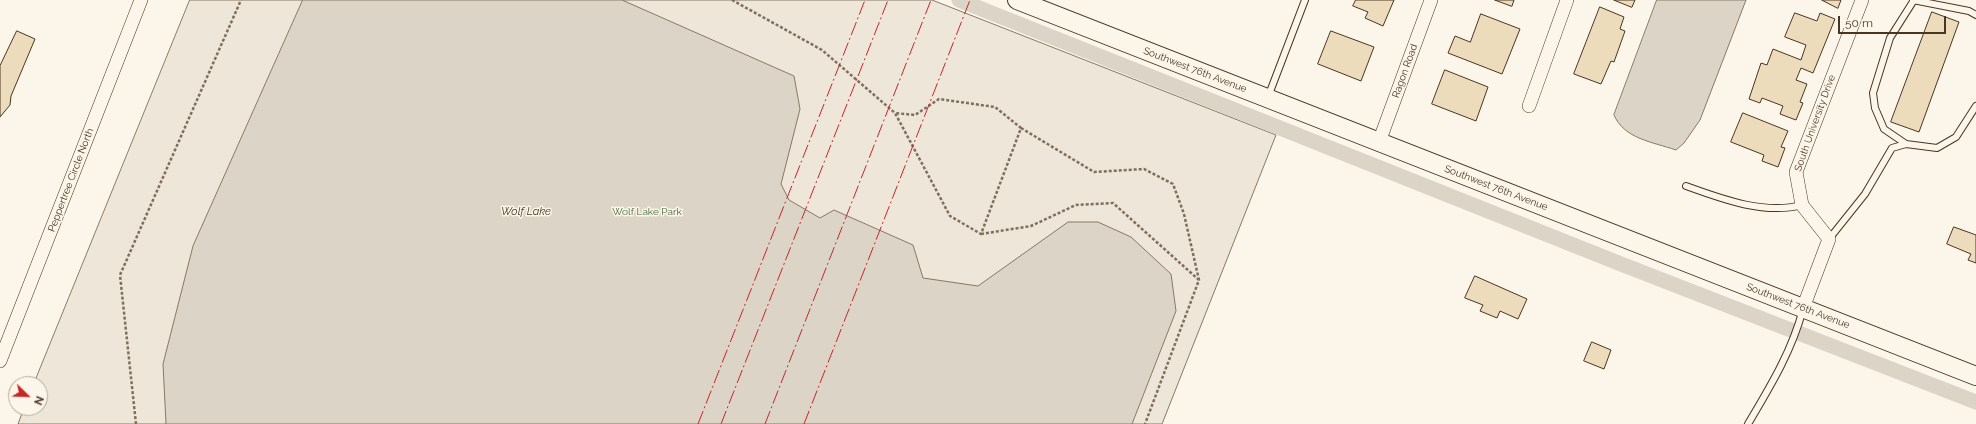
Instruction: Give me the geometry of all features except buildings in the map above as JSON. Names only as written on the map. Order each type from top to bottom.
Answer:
[{"type":"street","name":"Peppertree Circle North","points":[[0,361],[141,0]]},
{"type":"street","name":"Southwest 76th Avenue","points":[[1017,0],[1042,7],[1379,142],[1976,376]]},
{"type":"street","name":"Ragon Road","points":[[1379,142],[1431,0]]},
{"type":"street","points":[[1529,106],[1568,0]]},
{"type":"street","name":"South University Drive","points":[[1829,239],[1802,206],[1796,172],[1862,0]]},
{"type":"street","points":[[1803,308],[1829,239]]},
{"type":"lane","points":[[1268,98],[1305,0]]},
{"type":"lane","points":[[1906,144],[1884,129],[1875,108],[1873,93],[1890,38],[1913,0],[1940,3],[1969,11],[1976,15]]},
{"type":"lane","points":[[1829,239],[1865,194],[1892,148],[1906,144],[1937,148],[1956,137],[1976,106]]},
{"type":"lane","points":[[1686,186],[1712,195],[1769,209],[1788,209],[1802,206]]},
{"type":"lane","points":[[1748,424],[1784,362],[1796,335],[1803,308]]},
{"type":"path","points":[[136,424],[120,276],[241,0]]},
{"type":"path","points":[[732,0],[822,50],[895,113],[950,216],[981,234],[1031,226],[1076,204],[1113,203],[1199,280]]},
{"type":"path","points":[[895,113],[915,115],[939,99],[995,107],[1021,128],[1094,172],[1144,169],[1173,184],[1184,214],[1199,280],[1145,424]]},
{"type":"path","points":[[981,234],[1021,128]]},
{"type":"green space","name":"Wolf Lake","points":[[190,0],[932,0],[1276,135],[1162,424],[18,424],[21,416],[48,416],[48,376],[37,376]]},
{"type":"water","name":"Wolf Lake","points":[[303,0],[622,0],[794,76],[800,109],[781,184],[789,200],[820,218],[834,210],[913,245],[923,278],[978,286],[1068,222],[1098,222],[1131,237],[1171,274],[1176,311],[1132,424],[166,424],[163,364],[193,246]]},
{"type":"water","points":[[1657,0],[1746,0],[1700,120],[1684,143],[1676,150],[1632,135],[1619,123],[1614,115]]},
{"type":"waterway","points":[[959,0],[1621,264],[1976,402]]},
{"type":"power","points":[[698,424],[865,0]]},
{"type":"power","points":[[721,424],[888,0]]},
{"type":"power","points":[[765,424],[931,0]]},
{"type":"power","points":[[804,424],[970,0]]},
{"type":"park label","name":"Wolf Lake Park","points":[[647,212]]}]
